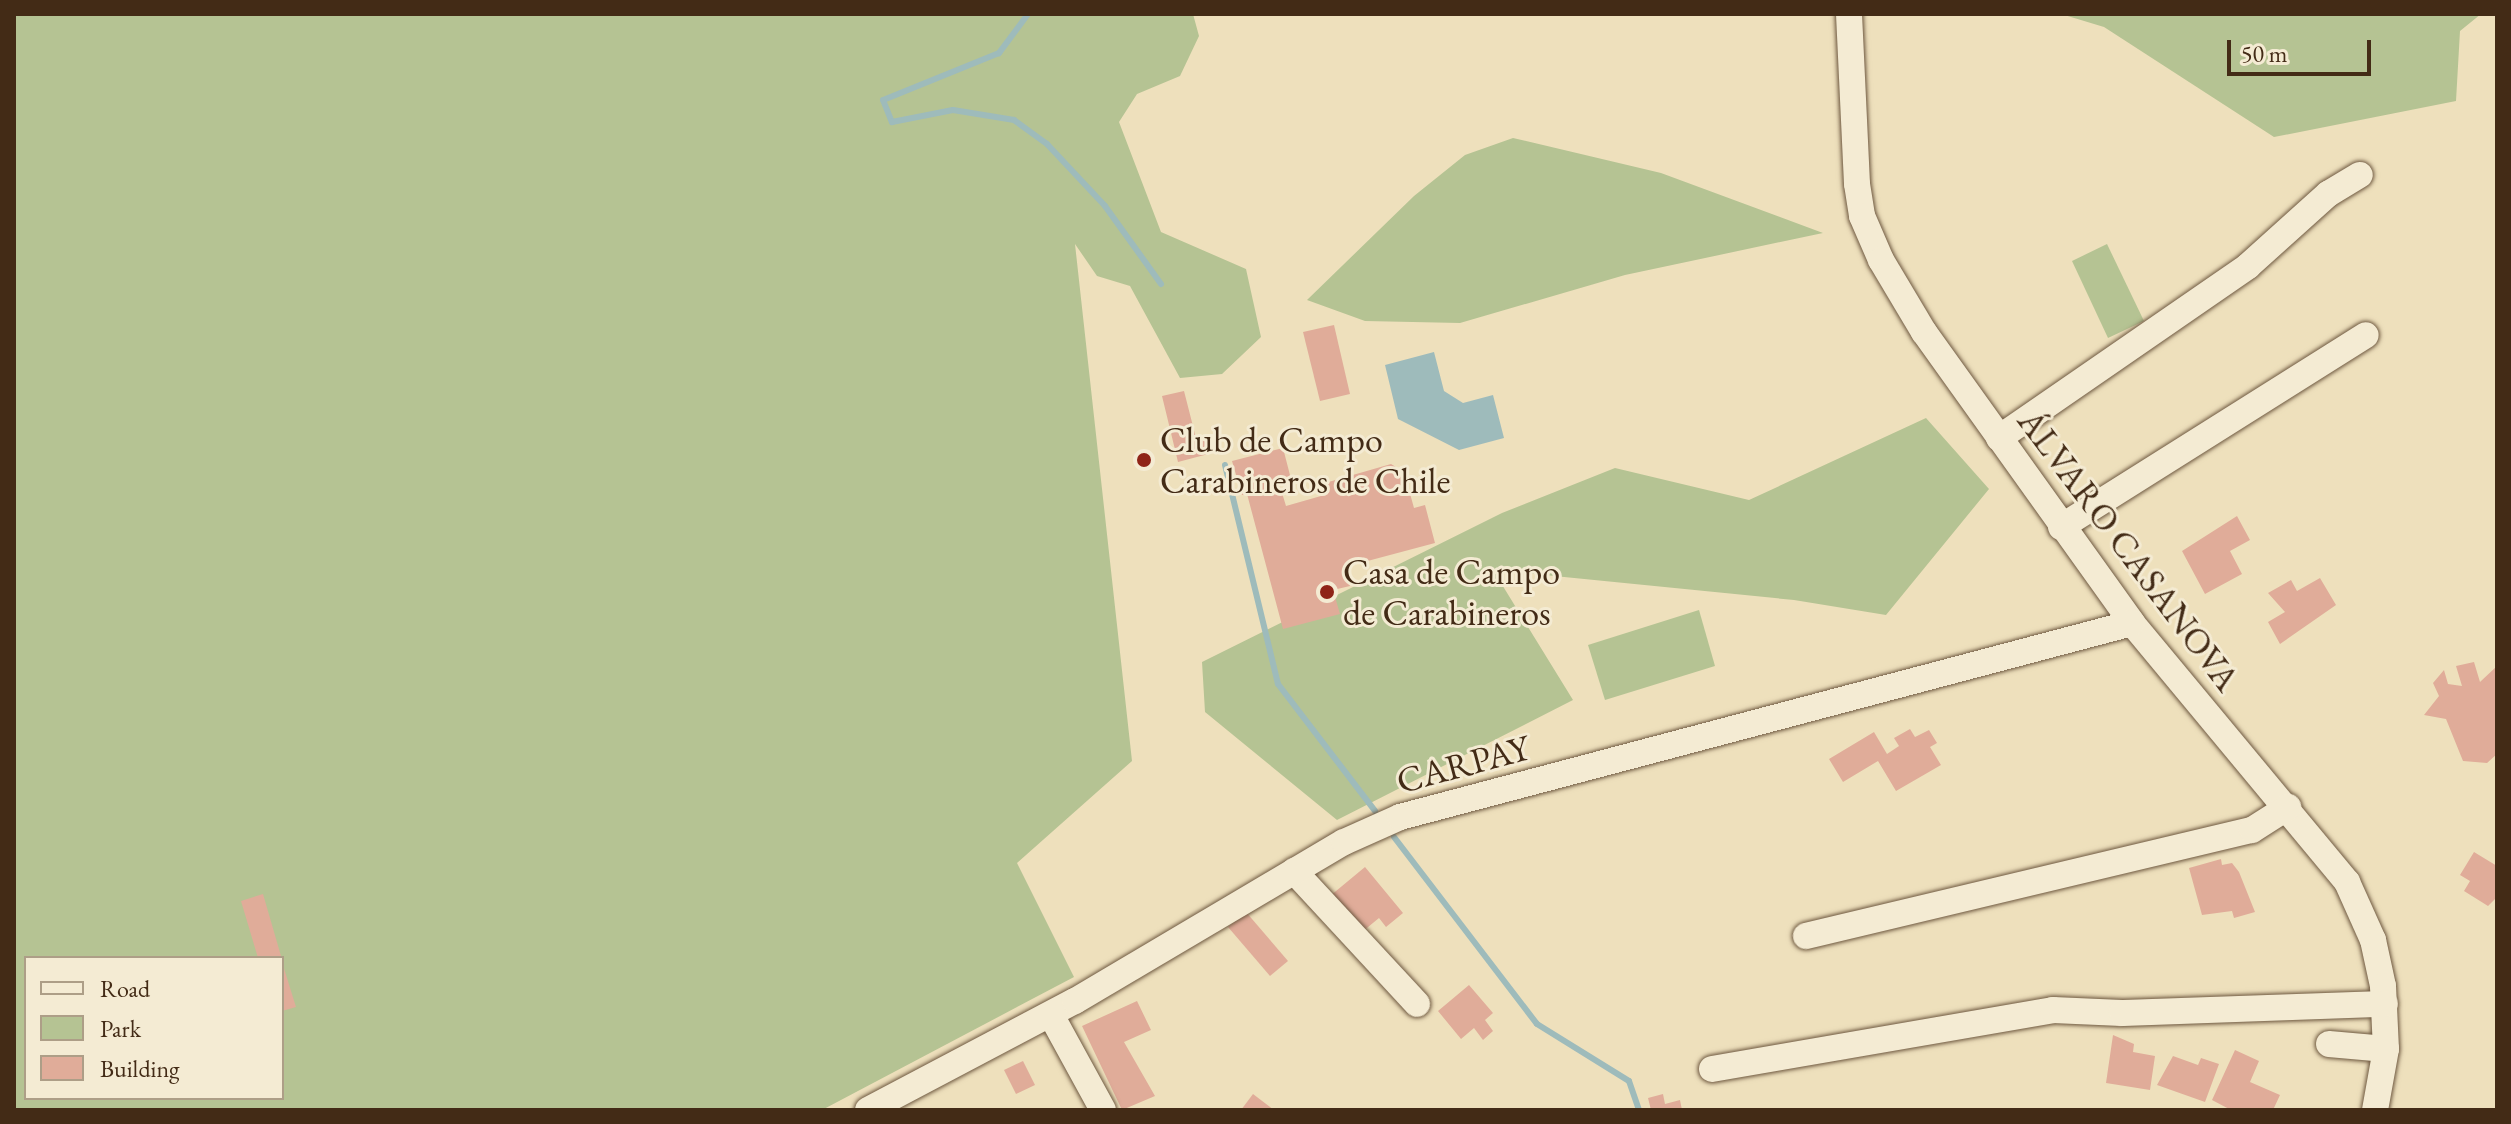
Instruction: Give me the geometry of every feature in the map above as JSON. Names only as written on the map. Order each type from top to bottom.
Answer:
[{"type":"street","name":"ÁLVARO CASANOVA","points":[[1849,14],[1862,216],[1902,297],[2061,527],[2132,623],[2329,855],[2356,900],[2373,940],[2385,1004],[2386,1049],[2375,1110]]},
{"type":"street","points":[[1999,438],[2248,266],[2328,194],[2360,175]]},
{"type":"street","points":[[2061,527],[2366,335]]},
{"type":"street","name":"CARPAY","points":[[868,1110],[1051,1015],[1294,871],[1400,817],[2132,623]]},
{"type":"street","points":[[1806,936],[2252,830],[2288,807]]},
{"type":"street","points":[[1294,871],[1417,1004]]},
{"type":"street","points":[[1712,1069],[2053,1010],[2122,1013],[2385,1004]]},
{"type":"street","points":[[1051,1015],[1103,1110]]},
{"type":"street","points":[[2329,1044],[2386,1049]]},
{"type":"green space","points":[[14,14],[1193,14],[1199,36],[1180,76],[1137,94],[1119,122],[1161,232],[1246,269],[1261,337],[1222,374],[1180,378],[1130,286],[1097,276],[1075,244],[1132,761],[1017,863],[1074,977],[822,1110],[14,1110]]},
{"type":"green space","points":[[2061,14],[2481,14],[2460,31],[2456,101],[2274,137],[2104,27]]},
{"type":"green space","points":[[1513,138],[1661,173],[1823,233],[1625,275],[1460,323],[1365,321],[1307,300],[1414,196],[1465,155]]},
{"type":"green space","points":[[2107,244],[2144,321],[2108,338],[2072,261]]},
{"type":"green space","points":[[1926,418],[1989,489],[1886,615],[1794,600],[1493,570],[1573,700],[1337,820],[1205,712],[1202,662],[1502,513],[1615,468],[1749,500]]},
{"type":"green space","points":[[1699,610],[1715,666],[1605,700],[1588,645]]},
{"type":"water","points":[[1434,352],[1444,391],[1463,403],[1493,395],[1504,438],[1459,450],[1398,419],[1385,365]]},
{"type":"building","points":[[1334,325],[1350,394],[1320,401],[1303,332]]},
{"type":"building","points":[[1184,391],[1196,438],[1207,436],[1212,453],[1178,462],[1162,396]]},
{"type":"building","points":[[1283,448],[1291,479],[1279,483],[1286,506],[1328,494],[1325,483],[1391,464],[1404,472],[1414,508],[1425,505],[1435,543],[1345,567],[1350,586],[1333,590],[1340,614],[1283,629],[1247,494],[1242,495],[1232,461]]},
{"type":"building","points":[[2237,516],[2250,540],[2230,551],[2242,574],[2205,594],[2182,551]]},
{"type":"building","points":[[2320,578],[2336,605],[2280,644],[2268,622],[2285,612],[2268,593],[2291,580],[2297,591]]},
{"type":"building","points":[[2474,662],[2480,682],[2497,666],[2497,754],[2487,763],[2463,761],[2446,719],[2424,715],[2439,696],[2433,683],[2444,670],[2448,684],[2462,686],[2456,666]]},
{"type":"building","points":[[1910,729],[1915,737],[1929,730],[1937,743],[1930,747],[1941,765],[1896,791],[1878,761],[1843,782],[1829,759],[1874,732],[1887,754],[1899,746],[1894,738]]},
{"type":"building","points":[[2474,852],[2497,866],[2497,897],[2488,906],[2464,891],[2470,881],[2460,875]]},
{"type":"building","points":[[2221,859],[2222,865],[2232,863],[2239,872],[2255,912],[2234,918],[2232,911],[2202,915],[2189,868]]},
{"type":"building","points":[[1365,867],[1403,913],[1386,927],[1379,918],[1362,932],[1330,896]]},
{"type":"building","points":[[263,894],[281,956],[257,956],[241,901]]},
{"type":"building","points":[[1246,912],[1288,961],[1270,976],[1228,927]]},
{"type":"building","points":[[284,968],[296,1007],[284,1010]]},
{"type":"building","points":[[1469,985],[1493,1013],[1485,1020],[1493,1031],[1483,1040],[1474,1028],[1461,1039],[1438,1011]]},
{"type":"building","points":[[1137,1001],[1151,1030],[1124,1042],[1155,1096],[1122,1110],[1082,1026]]},
{"type":"building","points":[[2113,1035],[2134,1044],[2133,1052],[2155,1056],[2150,1090],[2106,1083]]},
{"type":"building","points":[[2235,1050],[2259,1061],[2250,1082],[2280,1095],[2273,1110],[2231,1110],[2212,1100]]},
{"type":"building","points":[[2173,1056],[2198,1065],[2201,1058],[2219,1064],[2205,1102],[2157,1085]]},
{"type":"building","points":[[1023,1061],[1035,1085],[1016,1094],[1004,1070]]},
{"type":"building","points":[[1253,1094],[1274,1110],[1241,1110]]},
{"type":"building","points":[[1663,1094],[1665,1104],[1680,1100],[1682,1110],[1651,1110],[1648,1098]]},
{"type":"waterway","points":[[1028,14],[999,53],[883,100],[892,122],[953,110],[1014,120],[1047,144],[1105,206],[1161,284]]},
{"type":"waterway","points":[[1225,465],[1278,684],[1375,811]]},
{"type":"waterway","points":[[1394,837],[1537,1024],[1629,1081],[1639,1110]]},
{"type":"place","name":"Club de Campo Carabineros de Chile","points":[[1144,460]]},
{"type":"place","name":"Casa de Campo de Carabineros","points":[[1327,592]]}]
